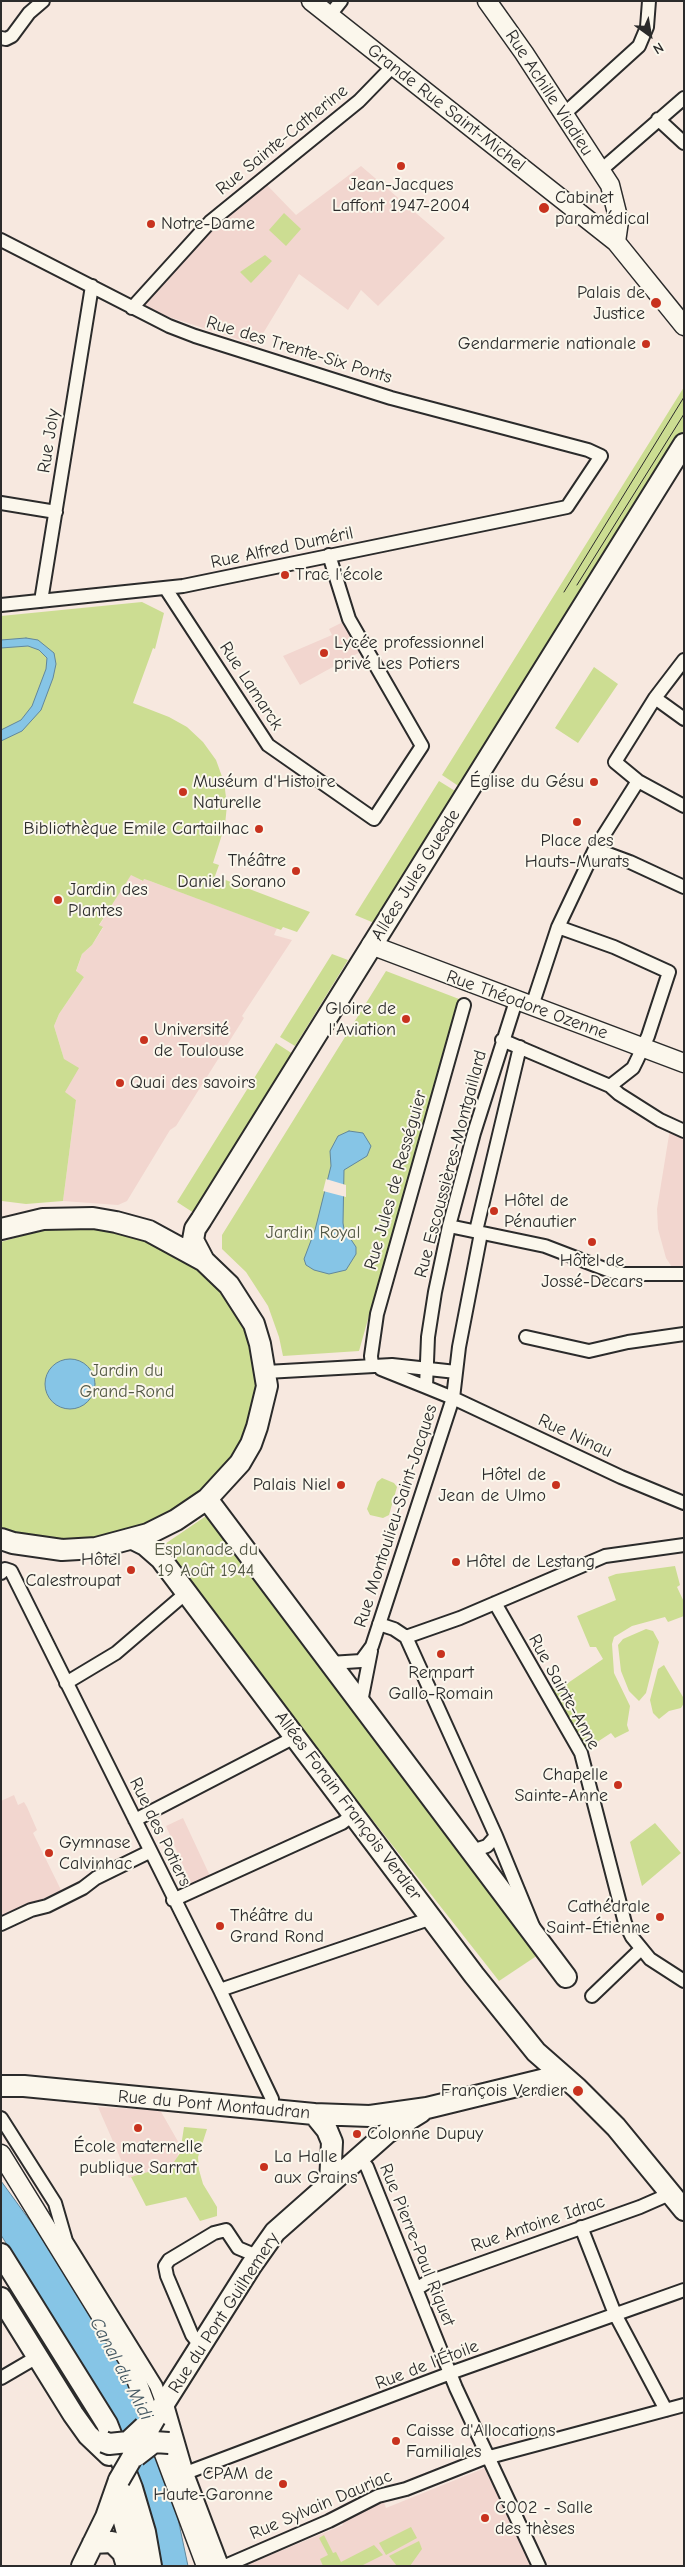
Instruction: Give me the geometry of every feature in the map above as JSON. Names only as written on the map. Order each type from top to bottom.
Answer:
[{"type":"main road","name":"Grande Rue Saint-Michel","points":[[311,1],[616,242],[682,324]]},
{"type":"main road","name":"Rue Achille Viadieu","points":[[487,1],[524,53],[605,178],[619,221],[616,242]]},
{"type":"main road","name":"Allées Jules Guesde","points":[[195,1229],[684,444]]},
{"type":"main road","name":"Rue Théodore Ozenne","points":[[371,945],[643,1048],[683,1060]]},
{"type":"main road","points":[[3,1226],[43,1219],[93,1218],[128,1224],[160,1236],[204,1262],[220,1275],[241,1300],[254,1324],[266,1372],[267,1386],[263,1409],[251,1444],[226,1480],[207,1499],[158,1529],[96,1548],[62,1550],[5,1544]]},
{"type":"main road","points":[[160,1236],[177,1238],[195,1229]]},
{"type":"main road","points":[[195,1229],[193,1240],[204,1262]]},
{"type":"main road","points":[[207,1499],[566,1977]]},
{"type":"main road","name":"Allées Forain François Verdier","points":[[133,1538],[157,1554],[432,1918],[536,2052],[605,2110],[680,2200]]},
{"type":"main road","points":[[427,2108],[562,2075]]},
{"type":"main road","name":"Rue du Pont Montaudran","points":[[1,2086],[24,2086],[314,2114],[370,2116],[427,2108]]},
{"type":"main road","name":"Rue du Pont Guilhemery","points":[[82,2566],[121,2486],[131,2460],[200,2345],[274,2232],[397,2126],[427,2108]]},
{"type":"main road","points":[[314,2114],[327,2130],[332,2142],[330,2183]]},
{"type":"main road","points":[[1,2154],[130,2363],[206,2566]]},
{"type":"main road","points":[[1,2254],[102,2439],[121,2486],[145,2532],[151,2566]]},
{"type":"main road","points":[[1,2298],[37,2357],[102,2439],[131,2460],[154,2442],[172,2444]]},
{"type":"main road","points":[[102,2439],[110,2444],[128,2442],[159,2412],[218,2566]]},
{"type":"main road","points":[[121,2486],[136,2566]]},
{"type":"main road","points":[[93,2543],[112,2542],[123,2553],[127,2566]]},
{"type":"street","points":[[1,38],[12,36],[29,13],[43,1]]},
{"type":"street","points":[[329,16],[341,1]]},
{"type":"street","points":[[564,114],[639,46],[646,27],[649,1]]},
{"type":"street","name":"Rue Sainte-Catherine","points":[[132,308],[210,222],[359,101],[393,66]]},
{"type":"street","points":[[605,178],[658,119],[684,98]]},
{"type":"street","points":[[658,119],[684,143]]},
{"type":"street","name":"Rue des Trente-Six Ponts","points":[[1,240],[132,308],[195,336],[391,398],[588,450],[601,456],[567,507]]},
{"type":"street","name":"Rue Joly","points":[[41,601],[92,286]]},
{"type":"street","points":[[1,503],[56,512]]},
{"type":"street","name":"Rue Alfred Duméril","points":[[1,605],[166,589],[567,507]]},
{"type":"street","name":"Rue Lamarck","points":[[166,589],[268,745],[374,819],[422,746],[349,619],[330,555]]},
{"type":"street","points":[[684,660],[655,698],[615,759],[618,766],[638,780],[684,806]]},
{"type":"street","points":[[655,698],[684,719]]},
{"type":"street","name":"Rue Escoussières-Montgaillard","points":[[426,1387],[426,1368],[435,1292],[449,1226],[502,1040],[524,1004],[595,849],[638,780]]},
{"type":"street","points":[[595,849],[630,862],[684,887]]},
{"type":"street","points":[[558,927],[614,947],[669,972],[643,1048],[633,1068],[610,1086]]},
{"type":"street","name":"Rue Jules de Rességuier","points":[[372,1366],[371,1356],[377,1314],[464,1005]]},
{"type":"street","points":[[502,1040],[610,1086],[619,1094],[660,1120],[684,1131]]},
{"type":"street","name":"Rue Montoulieu-Saint-Jacques","points":[[361,1702],[372,1646],[453,1398],[459,1347],[478,1232],[520,1047]]},
{"type":"street","points":[[449,1226],[566,1253],[618,1274],[684,1274]]},
{"type":"street","points":[[526,1337],[589,1351],[628,1342],[684,1334]]},
{"type":"street","points":[[266,1372],[392,1365],[456,1372]]},
{"type":"street","name":"Rue Ninau","points":[[372,1366],[389,1371],[453,1398],[613,1474],[684,1503]]},
{"type":"street","points":[[406,1637],[460,1618],[605,1556],[684,1545]]},
{"type":"street","name":"Rue des Potiers","points":[[6,1572],[66,1683],[135,1820],[149,1852],[220,1990],[272,2099],[272,2109]]},
{"type":"street","points":[[66,1683],[116,1653],[186,1592]]},
{"type":"street","name":"Rue Sainte-Anne","points":[[495,1603],[581,1753],[620,1908],[632,1936],[641,1949],[663,1970],[684,1982]]},
{"type":"street","points":[[379,1624],[406,1637],[496,1836],[529,1912],[537,1938]]},
{"type":"street","name":"Rue Montoulieu-Saint-Jacques","points":[[330,1663],[361,1661],[367,1656],[372,1646]]},
{"type":"street","points":[[135,1820],[295,1737]]},
{"type":"street","points":[[174,1900],[342,1823],[354,1814]]},
{"type":"street","points":[[472,1851],[487,1846],[496,1836]]},
{"type":"street","points":[[1,1924],[68,1895],[96,1878],[149,1852]]},
{"type":"street","points":[[220,1990],[432,1918]]},
{"type":"street","points":[[592,1996],[641,1949]]},
{"type":"street","points":[[1,2118],[55,2203],[66,2241],[156,2386],[159,2412]]},
{"type":"street","name":"Rue Pierre-Paul Riquet","points":[[359,2157],[367,2167],[450,2374],[539,2566]]},
{"type":"street","name":"Rue Antoine Idrac","points":[[416,2289],[426,2283],[581,2227],[680,2200]]},
{"type":"street","points":[[581,2227],[616,2314],[666,2410]]},
{"type":"street","points":[[200,2345],[192,2335],[167,2276],[166,2266],[169,2260],[206,2238],[226,2230],[238,2248],[257,2256]]},
{"type":"street","name":"Rue de l'Étoile","points":[[183,2474],[450,2374],[684,2290]]},
{"type":"street","points":[[1,2378],[37,2357]]},
{"type":"street","name":"Rue Sylvain Dauriac","points":[[225,2566],[329,2521],[378,2496],[406,2489],[488,2458],[684,2405]]},
{"type":"shaded area","points":[[361,166],[445,238],[378,306],[361,290],[348,310],[299,274],[256,345],[166,316],[144,305],[206,235],[265,183],[296,215]]},
{"type":"shaded area","name":"Lycée professionnel privé Les Potiers","points":[[345,621],[362,651],[300,685],[283,656],[332,635],[329,629]]},
{"type":"shaded area","name":"Université de Toulouse","points":[[131,874],[142,881],[144,879],[150,881],[277,928],[274,935],[292,940],[242,1016],[244,1018],[176,1126],[170,1130],[127,1201],[118,1205],[63,1201],[76,1100],[65,1093],[64,1059],[54,1026],[59,1014],[84,977],[76,972],[82,954],[92,945],[103,928],[99,926]]},
{"type":"shaded area","points":[[670,1129],[684,1135],[684,1267],[672,1267],[666,1258],[658,1229],[657,1209]]},
{"type":"shaded area","points":[[14,1795],[18,1805],[24,1802],[27,1807],[37,1830],[33,1833],[61,1890],[1,1919],[1,1801]]},
{"type":"shaded area","points":[[183,1818],[211,1878],[192,1886],[166,1826]]},
{"type":"shaded area","name":"École maternelle publique Sarrat","points":[[98,2107],[160,2110],[180,2145],[177,2159],[172,2165],[129,2178]]},
{"type":"shaded area","points":[[485,2468],[534,2566],[244,2566],[343,2525],[341,2519],[383,2500],[386,2508]]},
{"type":"green space","points":[[284,213],[301,229],[286,246],[269,230]]},
{"type":"green space","points":[[265,255],[272,261],[251,283],[240,272]]},
{"type":"green space","points":[[684,387],[684,432],[463,789],[442,775]]},
{"type":"green space","name":"Jardin des Plantes","points":[[142,602],[164,613],[155,649],[153,648],[133,703],[169,717],[187,727],[203,742],[216,760],[224,782],[227,805],[225,825],[213,863],[219,865],[215,876],[310,912],[297,932],[283,927],[281,930],[150,881],[144,879],[143,881],[131,875],[99,925],[103,927],[92,945],[82,954],[76,971],[84,977],[59,1014],[54,1026],[64,1059],[79,1068],[65,1092],[76,1100],[63,1201],[26,1204],[2,1201],[1,616]]},
{"type":"green space","points":[[594,667],[618,684],[578,743],[555,728]]},
{"type":"green space","points":[[439,781],[460,794],[379,925],[355,915]]},
{"type":"green space","points":[[332,954],[348,960],[295,1046],[280,1037]]},
{"type":"green space","name":"Jardin Royal","points":[[386,971],[459,999],[359,1351],[283,1356],[279,1337],[268,1306],[246,1272],[222,1249],[222,1235]]},
{"type":"green space","points":[[276,1043],[296,1056],[197,1215],[177,1202]]},
{"type":"green space","name":"Jardin du Grand-Rond","points":[[62,1227],[131,1235],[156,1245],[209,1277],[222,1289],[236,1311],[249,1338],[255,1380],[255,1395],[248,1428],[238,1448],[227,1466],[195,1497],[149,1525],[105,1537],[72,1540],[49,1539],[1,1529],[1,1242],[45,1229]]},
{"type":"green space","points":[[382,1478],[394,1483],[397,1487],[389,1515],[383,1518],[370,1515],[367,1509],[377,1482]]},
{"type":"green space","name":"Esplanade du 19 Août 1944","points":[[209,1514],[541,1953],[499,1981],[159,1548]]},
{"type":"green space","points":[[675,1566],[680,1585],[677,1587],[684,1602],[684,1616],[668,1622],[665,1617],[632,1626],[614,1637],[612,1644],[614,1673],[630,1706],[627,1725],[629,1731],[615,1738],[611,1733],[585,1750],[548,1690],[565,1685],[603,1659],[596,1647],[590,1647],[577,1616],[616,1600],[608,1577],[616,1574]]},
{"type":"green space","points":[[646,1629],[653,1631],[659,1642],[646,1693],[639,1701],[629,1691],[621,1671],[618,1645],[623,1639]]},
{"type":"green space","points":[[664,1665],[683,1697],[684,1703],[681,1708],[669,1711],[659,1719],[653,1713],[650,1700],[658,1669]]},
{"type":"green space","points":[[655,1823],[681,1853],[642,1886],[630,1842]]},
{"type":"green space","points":[[184,2127],[207,2129],[198,2157],[199,2170],[203,2184],[217,2207],[217,2216],[200,2221],[186,2197],[146,2206],[131,2177],[172,2165],[180,2153]]},
{"type":"green space","points":[[411,2527],[417,2538],[386,2555],[379,2543]]},
{"type":"green space","points":[[324,2535],[333,2553],[336,2552],[341,2562],[374,2545],[383,2555],[361,2566],[323,2566],[320,2559],[328,2555],[319,2538]]},
{"type":"green space","points":[[419,2541],[422,2549],[410,2566],[397,2566],[389,2556]]},
{"type":"water","points":[[26,638],[38,640],[54,653],[56,664],[53,678],[41,710],[22,731],[1,741],[1,730],[21,720],[32,706],[46,669],[47,658],[39,650],[28,646],[1,648],[1,640]]},
{"type":"water","points":[[349,1131],[363,1133],[371,1146],[367,1156],[344,1170],[343,1223],[344,1229],[356,1247],[356,1254],[346,1270],[329,1274],[314,1270],[306,1265],[304,1259],[315,1230],[331,1166],[330,1151],[338,1136]]},
{"type":"water","points":[[65,1359],[75,1359],[88,1366],[95,1379],[95,1389],[88,1402],[75,1409],[65,1409],[56,1405],[49,1398],[45,1389],[45,1379],[49,1370],[56,1363]]},
{"type":"water","name":"Canal du Midi","points":[[1,2181],[36,2229],[120,2361],[173,2495],[188,2566],[161,2566],[154,2532],[114,2418],[1,2235]]},
{"type":"pier","points":[[326,1179],[346,1185],[346,1197],[323,1191]]},
{"type":"tram line","points":[[564,592],[684,397]]},
{"type":"tram line","points":[[577,585],[684,414]]},
{"type":"place","name":"Jean-Jacques Laffont 1947-2004","points":[[401,166]]},
{"type":"place","name":"Cabinet paramédical","points":[[544,208]]},
{"type":"place","name":"Notre-Dame","points":[[151,224]]},
{"type":"place","name":"Palais de Justice","points":[[656,303]]},
{"type":"place","name":"Gendarmerie nationale","points":[[646,344]]},
{"type":"place","name":"Trac l'école","points":[[285,575]]},
{"type":"place","name":"Lycée professionnel privé Les Potiers","points":[[324,653]]},
{"type":"place","name":"Église du Gésu","points":[[594,782]]},
{"type":"place","name":"Muséum d'Histoire Naturelle","points":[[183,792]]},
{"type":"place","name":"Place des Hauts-Murats","points":[[577,822]]},
{"type":"place","name":"Bibliothèque Emile Cartailhac","points":[[259,829]]},
{"type":"place","name":"Théâtre Daniel Sorano","points":[[296,871]]},
{"type":"place","name":"Jardin des Plantes","points":[[58,900]]},
{"type":"place","name":"Gloire de l'Aviation","points":[[406,1019]]},
{"type":"place","name":"Université de Toulouse","points":[[144,1040]]},
{"type":"place","name":"Quai des savoirs","points":[[120,1083]]},
{"type":"place","name":"Hôtel de Pénautier","points":[[494,1211]]},
{"type":"place","name":"Hôtel de Jossé-Decars","points":[[592,1242]]},
{"type":"place","name":"Palais Niel","points":[[341,1485]]},
{"type":"place","name":"Hôtel de Jean de Ulmo","points":[[556,1485]]},
{"type":"place","name":"Hôtel de Lestang","points":[[456,1562]]},
{"type":"place","name":"Hôtel Calestroupat","points":[[131,1570]]},
{"type":"place","name":"Rempart Gallo-Romain","points":[[441,1654]]},
{"type":"place","name":"Chapelle Sainte-Anne","points":[[618,1785]]},
{"type":"place","name":"Gymnase Calvinhac","points":[[49,1853]]},
{"type":"place","name":"Cathédrale Saint-Étienne","points":[[660,1917]]},
{"type":"place","name":"Théâtre du Grand Rond","points":[[220,1926]]},
{"type":"place","name":"François Verdier","points":[[578,2091]]},
{"type":"place","name":"École maternelle publique Sarrat","points":[[138,2128]]},
{"type":"place","name":"Colonne Dupuy","points":[[357,2134]]},
{"type":"place","name":"La Halle aux Grains","points":[[264,2167]]},
{"type":"place","name":"Caisse d'Allocations Familiales","points":[[396,2441]]},
{"type":"place","name":"CPAM de Haute-Garonne","points":[[283,2484]]},
{"type":"place","name":"C002 - Salle des thèses","points":[[485,2518]]}]
